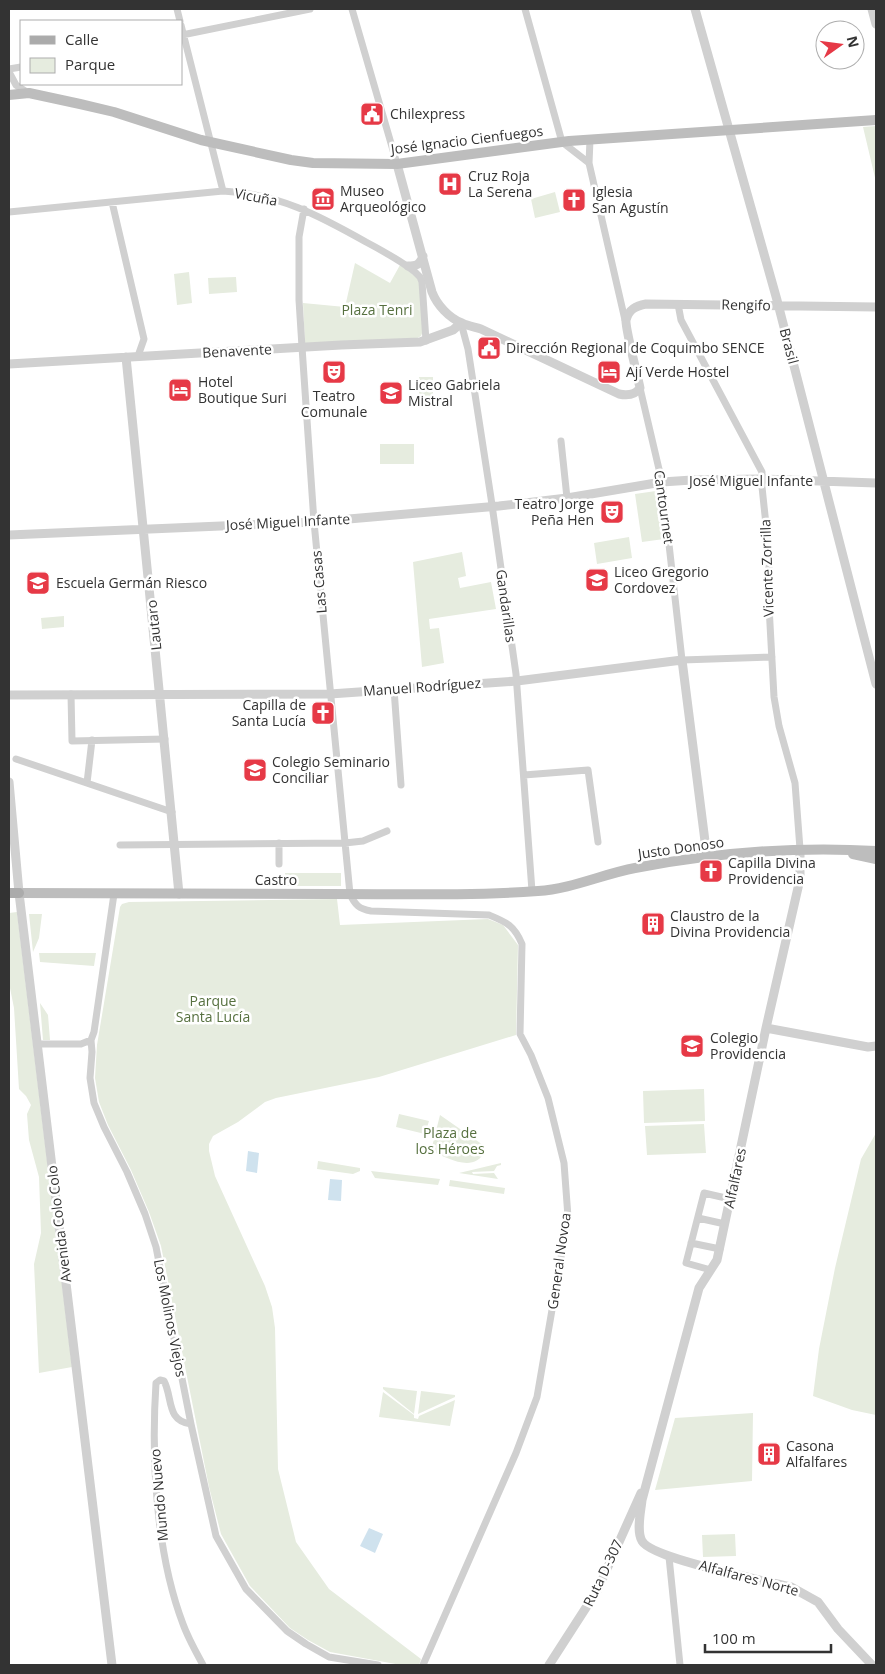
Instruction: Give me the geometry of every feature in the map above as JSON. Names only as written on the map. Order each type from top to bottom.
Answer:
[{"type":"main road","name":"José Ignacio Cienfuegos","points":[[9,95],[28,93],[104,109],[211,143],[304,162],[397,164],[562,142],[876,120]]},
{"type":"main road","name":"Justo Donoso","points":[[836,848],[876,860]]},
{"type":"main road","name":"Justo Donoso","points":[[532,892],[560,887],[634,868],[706,857],[800,849],[836,848],[876,851]]},
{"type":"main road","name":"Castro","points":[[14,893],[469,894],[532,892]]},
{"type":"street","points":[[222,191],[183,35],[310,9]]},
{"type":"street","points":[[352,9],[436,302],[443,310],[461,323],[481,329],[620,394],[629,395],[637,392],[640,388]]},
{"type":"street","points":[[525,9],[562,142],[589,163]]},
{"type":"street","name":"Brasil","points":[[695,9],[779,306],[876,684]]},
{"type":"street","points":[[872,9],[876,24]]},
{"type":"street","points":[[9,71],[16,85],[28,93]]},
{"type":"street","name":"Cantournet","points":[[590,140],[589,163],[662,482],[706,857]]},
{"type":"street","name":"Vicuña","points":[[9,212],[222,191],[238,192],[304,209],[323,217],[408,266],[420,276],[426,341]]},
{"type":"street","points":[[112,202],[144,339],[138,356]]},
{"type":"street","name":"Las Casas","points":[[304,209],[299,236],[299,300],[302,347],[314,522],[350,894]]},
{"type":"street","points":[[408,266],[416,266],[421,262],[422,256]]},
{"type":"street","name":"Vicente Zorrilla","points":[[678,304],[681,320],[760,465],[769,553],[769,606],[776,709],[795,783],[800,849]]},
{"type":"street","name":"Rengifo","points":[[626,321],[630,310],[639,305],[876,307]]},
{"type":"street","name":"Benavente","points":[[9,364],[426,341],[454,330],[461,323]]},
{"type":"street","name":"Gandarillas","points":[[461,323],[468,349],[517,681],[532,892]]},
{"type":"street","name":"Lautaro","points":[[126,357],[142,530],[161,694],[179,894]]},
{"type":"street","points":[[561,441],[567,498]]},
{"type":"street","name":"José Miguel Infante","points":[[9,534],[314,522],[567,498],[662,482],[708,479],[876,482]]},
{"type":"street","name":"Manuel Rodríguez","points":[[9,695],[330,694],[517,681],[682,660],[772,657]]},
{"type":"street","points":[[394,690],[401,785]]},
{"type":"street","points":[[71,694],[72,741],[165,739]]},
{"type":"street","points":[[87,783],[92,740]]},
{"type":"street","points":[[16,759],[172,812]]},
{"type":"street","points":[[524,775],[588,770],[598,842]]},
{"type":"street","name":"Avenida Colo Colo","points":[[9,782],[14,893],[38,1044],[112,1665]]},
{"type":"street","points":[[120,845],[345,843],[364,841],[387,831]]},
{"type":"street","points":[[279,843],[279,864]]},
{"type":"street","name":"Alfalfares","points":[[642,1500],[699,1288],[717,1260],[720,1249],[766,1028],[800,879],[800,849]]},
{"type":"street","name":"Los Molinos Viejos","points":[[114,894],[109,937],[94,1032],[91,1040],[90,1078],[94,1103],[127,1172],[145,1214],[156,1247],[191,1424],[216,1536],[246,1589],[287,1631],[329,1656],[378,1665]]},
{"type":"street","name":"General Novoa","points":[[350,894],[360,910],[489,915],[505,921],[517,932],[522,944],[520,1034],[531,1054],[548,1098],[564,1163],[568,1218],[537,1397],[516,1453],[423,1665]]},
{"type":"street","points":[[766,1028],[868,1047],[876,1046]]},
{"type":"street","points":[[38,1044],[82,1044],[91,1040]]},
{"type":"street","points":[[711,1270],[686,1263],[704,1193],[730,1199]]},
{"type":"street","points":[[698,1218],[725,1224]]},
{"type":"street","points":[[691,1242],[720,1249]]},
{"type":"street","name":"Mundo Nuevo","points":[[191,1424],[183,1423],[176,1418],[164,1381],[160,1380],[156,1383],[154,1433],[157,1502],[165,1554],[174,1598],[180,1616],[203,1665]]},
{"type":"street","name":"Ruta D-307","points":[[549,1665],[598,1589],[648,1477]]},
{"type":"street","name":"Alfalfares Norte","points":[[642,1500],[641,1541],[650,1549],[669,1557],[791,1587],[805,1594],[818,1602],[838,1629],[872,1665]]},
{"type":"street","points":[[669,1557],[680,1665]]},
{"type":"green space","points":[[876,126],[876,182],[863,127]]},
{"type":"green space","points":[[555,192],[560,212],[535,218],[531,199]]},
{"type":"green space","name":"Plaza Tenri","points":[[355,263],[390,283],[400,265],[419,279],[423,331],[421,336],[416,339],[305,344],[303,303],[345,307]]},
{"type":"green space","points":[[189,272],[192,303],[177,305],[174,274]]},
{"type":"green space","points":[[236,277],[237,292],[209,294],[208,278]]},
{"type":"green space","points":[[419,377],[433,377],[433,400],[419,400]]},
{"type":"green space","points":[[380,444],[414,444],[414,464],[380,464]]},
{"type":"green space","points":[[656,491],[664,539],[642,542],[635,494]]},
{"type":"green space","points":[[629,537],[632,558],[597,564],[594,543]]},
{"type":"green space","points":[[462,552],[466,576],[458,578],[460,588],[491,582],[496,609],[429,619],[430,629],[439,628],[444,663],[422,667],[413,562]]},
{"type":"green space","points":[[64,616],[64,627],[42,629],[41,618]]},
{"type":"green space","points":[[285,873],[341,873],[341,886],[285,886]]},
{"type":"green space","name":"Parque Santa Lucía","points":[[337,899],[340,925],[488,919],[503,925],[518,945],[516,1035],[379,1077],[276,1098],[265,1102],[238,1122],[213,1136],[209,1144],[215,1176],[265,1286],[272,1307],[275,1328],[278,1469],[296,1542],[329,1589],[421,1659],[419,1665],[401,1665],[330,1652],[308,1640],[290,1628],[250,1586],[221,1534],[209,1487],[161,1246],[131,1170],[108,1125],[99,1102],[95,1078],[97,1045],[122,904],[129,902]]},
{"type":"green space","points":[[17,912],[72,1367],[39,1373],[34,1264],[41,1233],[39,1177],[29,1140],[27,1114],[31,1105],[19,1089],[14,1008],[9,983],[9,913]]},
{"type":"green space","points":[[29,914],[42,914],[39,938],[33,952]]},
{"type":"green space","points":[[39,953],[96,953],[94,966],[40,962]]},
{"type":"green space","points":[[40,1003],[48,1015],[50,1040],[43,1040]]},
{"type":"green space","points":[[704,1089],[705,1121],[644,1123],[643,1091]]},
{"type":"green space","points":[[399,1114],[429,1121],[425,1134],[396,1127]]},
{"type":"green space","name":"Plaza de los Héroes","points":[[440,1115],[483,1145],[485,1151],[480,1158],[474,1162],[460,1162],[431,1151]]},
{"type":"green space","points":[[704,1124],[706,1153],[647,1155],[645,1126]]},
{"type":"green space","points":[[876,1133],[876,1415],[852,1410],[813,1396],[819,1349],[835,1268],[861,1159]]},
{"type":"green space","points":[[318,1161],[360,1168],[360,1171],[353,1174],[317,1169]]},
{"type":"green space","points":[[501,1163],[494,1171],[472,1172],[473,1174],[494,1173],[498,1179],[459,1173]]},
{"type":"green space","points":[[371,1171],[440,1179],[438,1185],[375,1178]]},
{"type":"green space","points":[[450,1180],[505,1188],[504,1194],[449,1186]]},
{"type":"green space","points":[[383,1387],[417,1391],[414,1414],[383,1389]]},
{"type":"green space","points":[[421,1391],[455,1395],[455,1397],[418,1414]]},
{"type":"green space","points":[[383,1392],[414,1415],[414,1418],[418,1419],[419,1416],[455,1400],[450,1426],[379,1417]]},
{"type":"green space","points":[[753,1413],[752,1481],[655,1490],[675,1418]]},
{"type":"green space","points":[[735,1534],[736,1556],[703,1557],[702,1535]]},
{"type":"water","points":[[248,1151],[259,1153],[257,1173],[246,1171]]},
{"type":"water","points":[[330,1179],[342,1180],[341,1201],[328,1200]]},
{"type":"water","points":[[369,1528],[383,1534],[375,1553],[360,1546]]},
{"type":"place","name":"Chilexpress","points":[[372,114]]},
{"type":"place","name":"Cruz Roja La Serena","points":[[450,184]]},
{"type":"place","name":"Museo Arqueológico","points":[[323,199]]},
{"type":"place","name":"Iglesia San Agustín","points":[[574,200]]},
{"type":"place","name":"Dirección Regional de Coquimbo SENCE","points":[[489,348]]},
{"type":"place","name":"Teatro Comunale","points":[[334,372]]},
{"type":"place","name":"Ají Verde Hostel","points":[[609,372]]},
{"type":"place","name":"Hotel Boutique Suri","points":[[180,390]]},
{"type":"place","name":"Liceo Gabriela Mistral","points":[[391,393]]},
{"type":"place","name":"Teatro Jorge Peña Hen","points":[[612,512]]},
{"type":"place","name":"Liceo Gregorio Cordovez","points":[[597,580]]},
{"type":"place","name":"Escuela Germán Riesco","points":[[38,583]]},
{"type":"place","name":"Capilla de Santa Lucía","points":[[323,713]]},
{"type":"place","name":"Colegio Seminario Conciliar","points":[[255,770]]},
{"type":"place","name":"Capilla Divina Providencia","points":[[711,871]]},
{"type":"place","name":"Claustro de la Divina Providencia","points":[[653,924]]},
{"type":"place","name":"Colegio Providencia","points":[[692,1046]]},
{"type":"place","name":"Casona Alfalfares","points":[[769,1454]]}]
